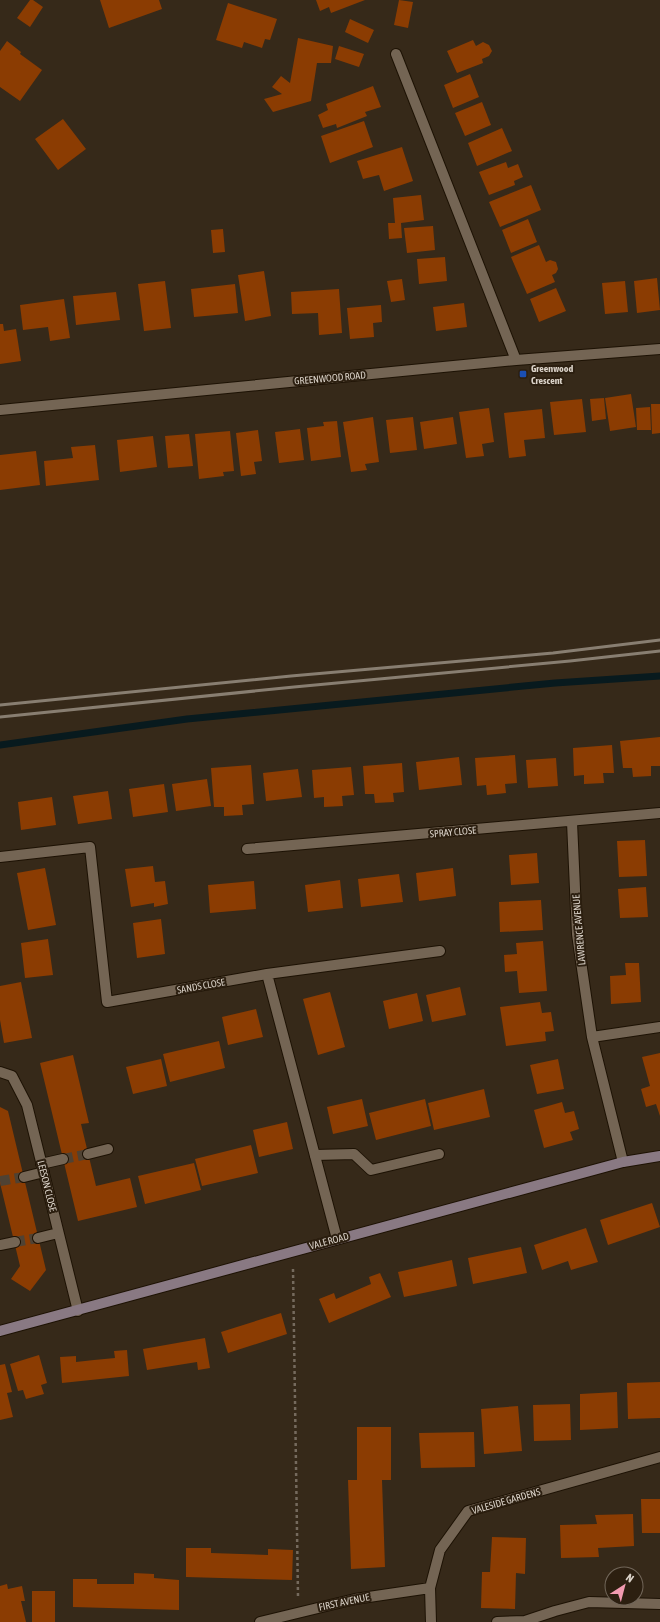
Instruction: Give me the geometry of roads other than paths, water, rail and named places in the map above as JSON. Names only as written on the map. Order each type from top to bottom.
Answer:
[{"type":"street","points":[[396,54],[516,360]]},
{"type":"street","name":"GREENWOOD ROAD","points":[[0,410],[516,360],[660,349]]},
{"type":"street","name":"SPRAY CLOSE","points":[[246,849],[572,822],[660,813]]},
{"type":"street","name":"LAWRENCE AVENUE","points":[[572,822],[578,934],[592,1038],[623,1162]]},
{"type":"street","name":"SANDS CLOSE","points":[[0,857],[90,847],[107,1002],[268,974]]},
{"type":"street","points":[[337,1239],[268,974],[440,951]]},
{"type":"street","points":[[592,1038],[660,1027]]},
{"type":"street","name":"LEESON CLOSE","points":[[0,1072],[12,1076],[27,1105],[78,1311]]},
{"type":"street","points":[[88,1154],[108,1149]]},
{"type":"street","points":[[315,1155],[354,1154],[372,1170],[439,1154]]},
{"type":"street","name":"VALE ROAD","points":[[0,1330],[78,1311],[293,1250],[623,1162],[660,1156]]},
{"type":"street","points":[[24,1177],[63,1159]]},
{"type":"street","points":[[38,1238],[58,1233]]},
{"type":"street","points":[[0,1245],[15,1242]]},
{"type":"street","name":"VALESIDE GARDENS","points":[[431,1622],[430,1588],[440,1550],[468,1512],[660,1457]]},
{"type":"street","name":"FIRST AVENUE","points":[[260,1622],[355,1599],[430,1588]]},
{"type":"street","points":[[497,1622],[525,1621],[589,1602],[660,1604]]},
{"type":"waterway","points":[[0,745],[187,719],[555,683],[660,676]]},
{"type":"tunnel","points":[[63,1159],[88,1154]]},
{"type":"tunnel","points":[[0,1181],[24,1177]]},
{"type":"tunnel","points":[[15,1242],[38,1238]]},
{"type":"railway","points":[[0,705],[291,676],[553,653],[660,640]]},
{"type":"railway","points":[[0,717],[660,651]]},
{"type":"place","name":"Greenwood Crescent","points":[[523,374]]}]
